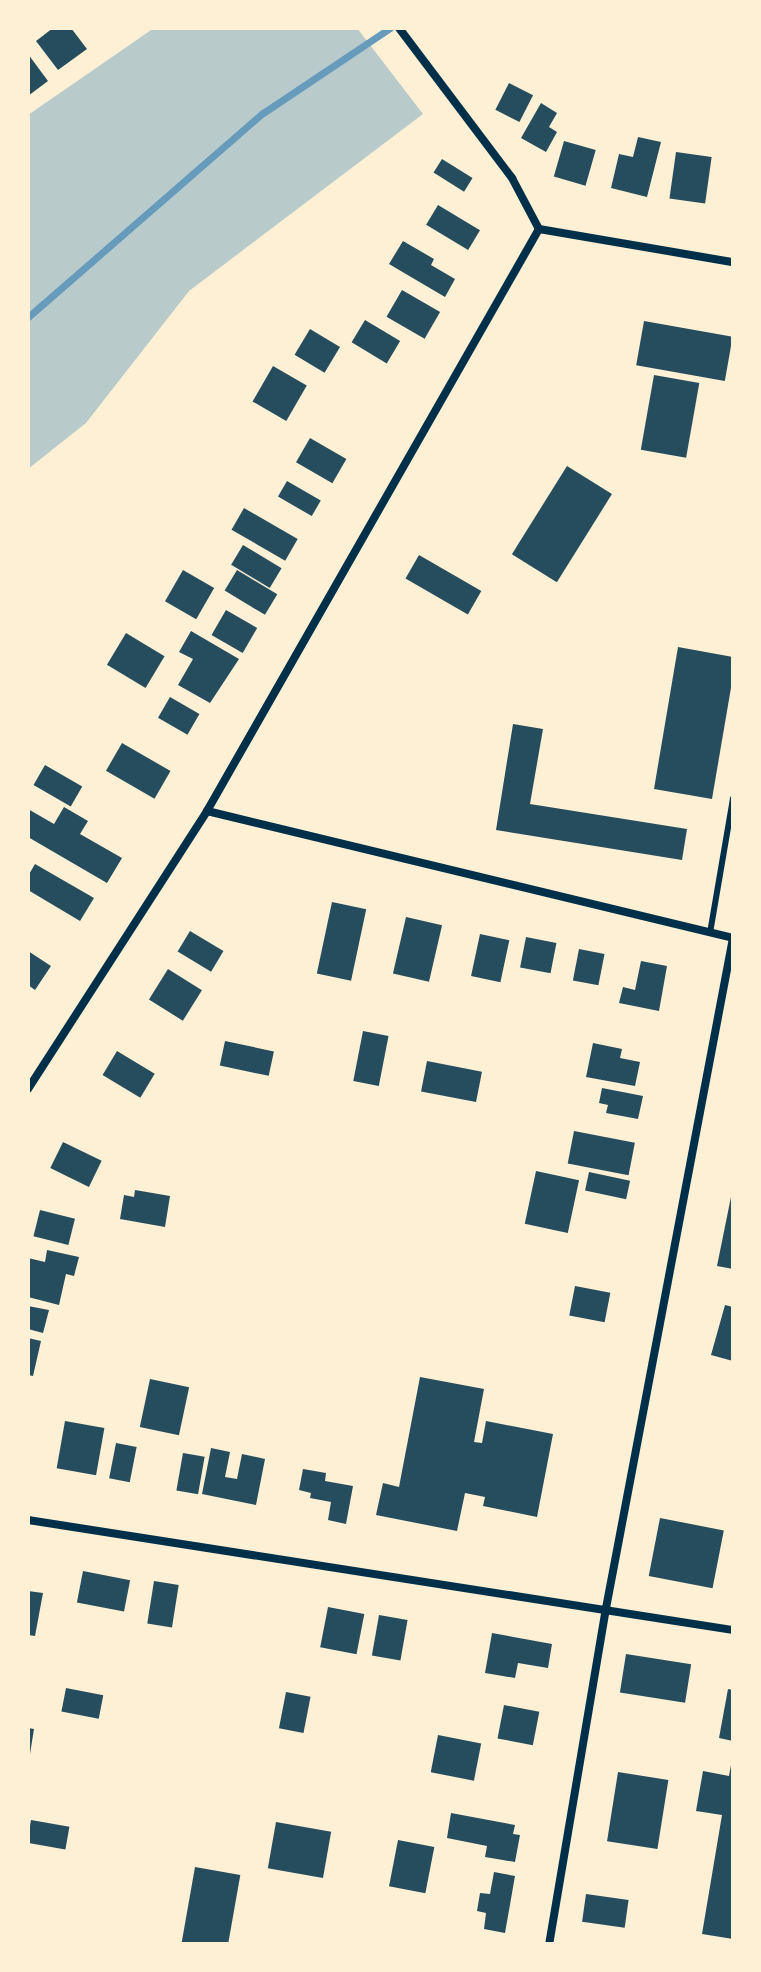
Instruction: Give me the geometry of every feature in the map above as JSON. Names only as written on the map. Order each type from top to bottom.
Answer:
[{"type":"street","points":[[399,28],[512,178],[539,229]]},
{"type":"street","points":[[539,229],[733,262]]},
{"type":"street","points":[[28,1089],[207,811],[539,229]]},
{"type":"street","points":[[207,811],[733,938],[606,1608],[549,1944]]},
{"type":"street","points":[[28,1520],[733,1630]]},
{"type":"lane","points":[[710,933],[733,798]]},
{"type":"shaded area","points":[[154,28],[357,28],[423,114],[189,291],[86,423],[28,469],[28,115]]},
{"type":"building","points":[[53,28],[71,28],[87,49],[58,70],[36,41]]},
{"type":"building","points":[[28,54],[48,81],[28,96]]},
{"type":"building","points":[[509,83],[533,95],[519,122],[495,110]]},
{"type":"building","points":[[541,103],[557,113],[549,127],[557,132],[546,152],[521,138]]},
{"type":"building","points":[[638,137],[661,142],[647,197],[611,188],[619,154],[633,157]]},
{"type":"building","points":[[564,141],[596,150],[586,186],[554,177]]},
{"type":"building","points":[[676,152],[712,157],[705,204],[669,199]]},
{"type":"building","points":[[442,159],[473,178],[464,192],[434,173]]},
{"type":"building","points":[[438,205],[480,230],[468,250],[426,225]]},
{"type":"building","points":[[403,241],[434,259],[431,265],[455,279],[445,297],[389,264]]},
{"type":"building","points":[[402,290],[440,312],[425,339],[386,317]]},
{"type":"building","points":[[365,320],[400,341],[387,363],[352,342]]},
{"type":"building","points":[[644,321],[733,337],[725,381],[636,365]]},
{"type":"building","points":[[310,329],[340,347],[325,373],[295,355]]},
{"type":"building","points":[[273,366],[307,386],[286,421],[252,402]]},
{"type":"building","points":[[654,375],[699,383],[686,458],[641,450]]},
{"type":"building","points":[[310,438],[346,459],[332,483],[296,462]]},
{"type":"building","points":[[567,466],[612,494],[557,582],[512,554]]},
{"type":"building","points":[[287,481],[321,500],[312,516],[278,497]]},
{"type":"building","points":[[244,508],[298,539],[285,561],[232,530]]},
{"type":"building","points":[[243,545],[282,568],[270,588],[231,565]]},
{"type":"building","points":[[419,555],[481,591],[468,614],[406,578]]},
{"type":"building","points":[[183,570],[214,588],[196,619],[165,601]]},
{"type":"building","points":[[237,570],[277,594],[265,615],[225,591]]},
{"type":"building","points":[[226,610],[257,628],[243,653],[212,635]]},
{"type":"building","points":[[191,631],[239,659],[210,703],[178,685],[193,659],[179,652]]},
{"type":"building","points":[[126,633],[165,656],[146,688],[107,665]]},
{"type":"building","points":[[678,647],[733,657],[733,676],[712,799],[654,789]]},
{"type":"building","points":[[170,697],[199,714],[187,735],[158,718]]},
{"type":"building","points":[[513,724],[543,729],[530,804],[687,829],[682,860],[496,830]]},
{"type":"building","points":[[122,743],[170,771],[154,799],[106,771]]},
{"type":"building","points":[[45,765],[82,786],[71,806],[34,785]]},
{"type":"building","points":[[64,807],[88,821],[80,834],[122,858],[107,883],[28,837],[28,809],[54,824]]},
{"type":"building","points":[[35,864],[94,898],[80,921],[28,890],[28,876]]},
{"type":"building","points":[[332,902],[366,909],[351,981],[317,973]]},
{"type":"building","points":[[406,917],[442,925],[429,982],[393,974]]},
{"type":"building","points":[[190,931],[223,951],[211,972],[178,952]]},
{"type":"building","points":[[480,934],[509,940],[500,982],[471,976]]},
{"type":"building","points":[[526,937],[556,943],[551,973],[520,967]]},
{"type":"building","points":[[579,949],[605,954],[598,985],[573,980]]},
{"type":"building","points":[[28,951],[51,966],[35,990],[28,985]]},
{"type":"building","points":[[641,961],[667,966],[659,1011],[619,1003],[623,987],[635,990]]},
{"type":"building","points":[[168,969],[202,990],[183,1021],[149,1000]]},
{"type":"building","points":[[363,1031],[389,1036],[379,1086],[353,1081]]},
{"type":"building","points":[[225,1041],[274,1051],[269,1076],[220,1065]]},
{"type":"building","points":[[593,1043],[622,1049],[620,1058],[640,1062],[635,1086],[586,1077]]},
{"type":"building","points":[[117,1051],[155,1074],[140,1098],[103,1075]]},
{"type":"building","points":[[427,1061],[482,1072],[476,1102],[421,1091]]},
{"type":"building","points":[[602,1088],[643,1096],[638,1119],[606,1113],[608,1105],[599,1103]]},
{"type":"building","points":[[574,1131],[635,1143],[629,1175],[568,1163]]},
{"type":"building","points":[[63,1142],[102,1161],[89,1187],[50,1168]]},
{"type":"building","points":[[536,1171],[579,1180],[568,1233],[525,1224]]},
{"type":"building","points":[[589,1172],[630,1181],[626,1199],[585,1191]]},
{"type":"building","points":[[135,1190],[170,1196],[165,1227],[120,1219],[124,1195],[134,1197]]},
{"type":"building","points":[[733,1193],[733,1269],[717,1266]]},
{"type":"building","points":[[40,1210],[75,1219],[68,1245],[33,1236]]},
{"type":"building","points":[[47,1250],[79,1257],[74,1276],[66,1274],[59,1305],[28,1297],[28,1258],[45,1262]]},
{"type":"building","points":[[575,1286],[610,1293],[605,1322],[569,1315]]},
{"type":"building","points":[[725,1305],[733,1307],[733,1361],[711,1355]]},
{"type":"building","points":[[28,1306],[49,1310],[43,1333],[28,1329]]},
{"type":"building","points":[[28,1338],[41,1341],[33,1376],[28,1375]]},
{"type":"building","points":[[420,1377],[484,1389],[474,1442],[482,1443],[486,1421],[553,1434],[537,1517],[483,1506],[485,1497],[465,1493],[457,1531],[376,1515],[383,1483],[399,1487]]},
{"type":"building","points":[[150,1379],[189,1387],[179,1435],[140,1427]]},
{"type":"building","points":[[65,1421],[104,1428],[96,1475],[57,1468]]},
{"type":"building","points":[[116,1443],[137,1447],[130,1482],[109,1478]]},
{"type":"building","points":[[211,1448],[230,1452],[225,1477],[237,1479],[242,1454],[265,1459],[256,1505],[202,1494]]},
{"type":"building","points":[[183,1453],[205,1457],[198,1494],[176,1490]]},
{"type":"building","points":[[303,1469],[326,1473],[325,1481],[353,1486],[346,1524],[328,1520],[331,1502],[310,1498],[311,1493],[299,1490]]},
{"type":"building","points":[[660,1518],[724,1530],[713,1588],[649,1576]]},
{"type":"building","points":[[83,1571],[130,1580],[124,1612],[77,1602]]},
{"type":"building","points":[[154,1581],[179,1585],[172,1627],[147,1623]]},
{"type":"building","points":[[28,1591],[43,1593],[35,1636],[28,1635]]},
{"type":"building","points":[[328,1607],[364,1614],[356,1654],[320,1647]]},
{"type":"building","points":[[379,1615],[408,1620],[400,1660],[372,1655]]},
{"type":"building","points":[[492,1633],[552,1644],[548,1668],[518,1663],[515,1678],[485,1673]]},
{"type":"building","points":[[626,1654],[691,1664],[685,1703],[620,1693]]},
{"type":"building","points":[[66,1688],[103,1695],[99,1719],[61,1712]]},
{"type":"building","points":[[728,1689],[733,1690],[733,1741],[719,1738]]},
{"type":"building","points":[[286,1692],[311,1697],[303,1733],[279,1728]]},
{"type":"building","points":[[504,1705],[539,1712],[533,1745],[498,1738]]},
{"type":"building","points":[[28,1728],[34,1729],[30,1754],[28,1754]]},
{"type":"building","points":[[438,1735],[481,1743],[474,1781],[431,1772]]},
{"type":"building","points":[[731,1765],[733,1939],[702,1934],[722,1815],[696,1811],[703,1771],[729,1776]]},
{"type":"building","points":[[618,1772],[668,1780],[657,1849],[607,1841]]},
{"type":"building","points":[[451,1813],[515,1825],[513,1834],[520,1835],[515,1862],[485,1857],[487,1846],[447,1838]]},
{"type":"building","points":[[31,1820],[69,1827],[65,1849],[28,1843]]},
{"type":"building","points":[[276,1822],[331,1832],[323,1878],[268,1868]]},
{"type":"building","points":[[398,1840],[434,1847],[425,1893],[389,1886]]},
{"type":"building","points":[[195,1867],[240,1875],[228,1944],[181,1944]]},
{"type":"building","points":[[494,1872],[515,1876],[505,1933],[484,1929],[486,1913],[477,1911],[480,1893],[490,1894]]},
{"type":"building","points":[[586,1894],[629,1900],[625,1928],[582,1922]]},
{"type":"waterway","points":[[28,317],[263,113],[390,28]]}]
